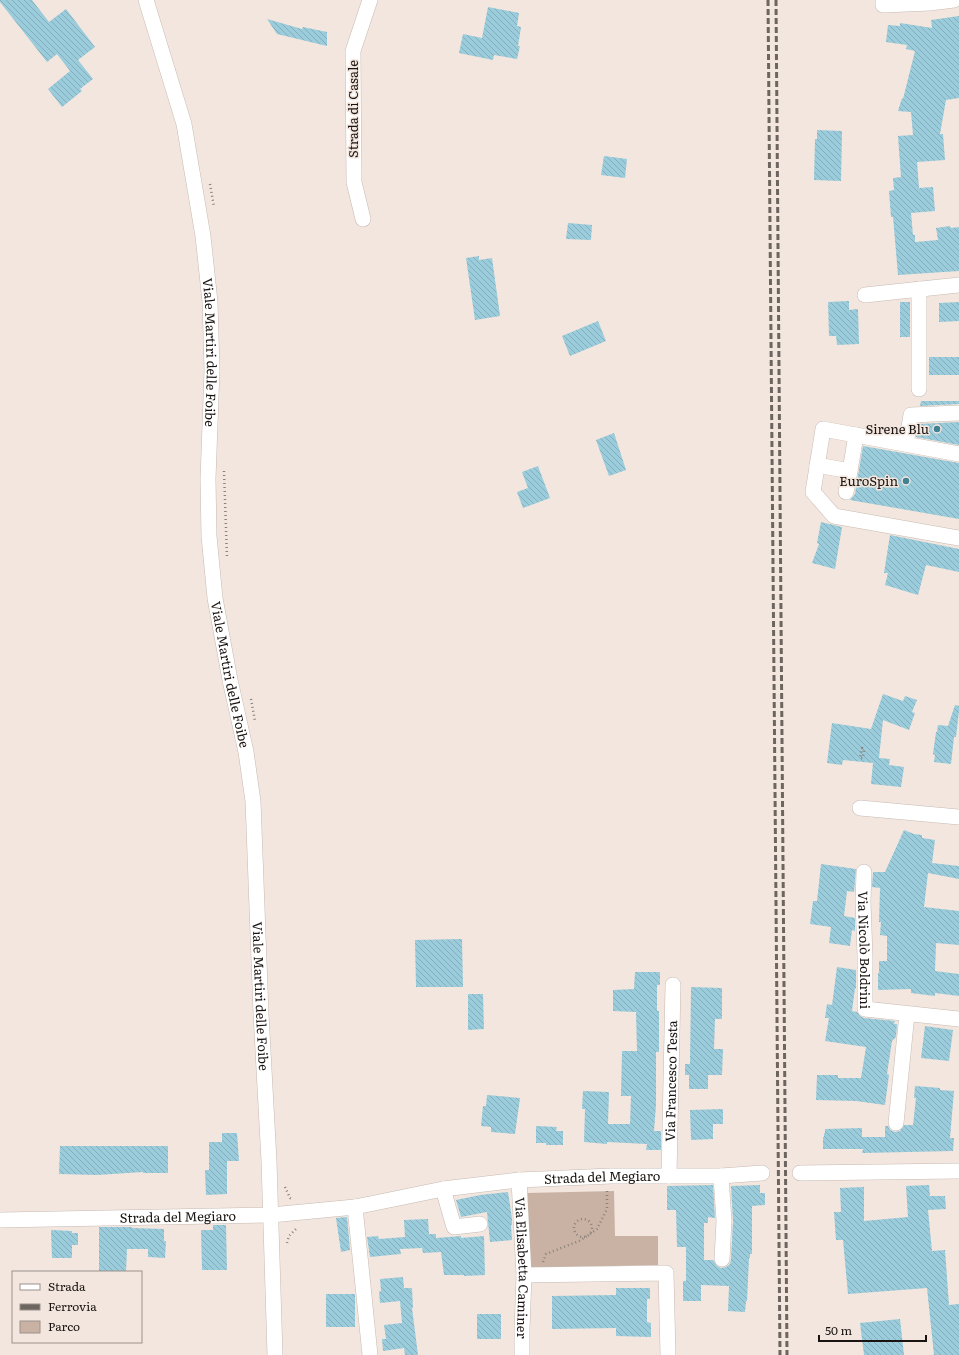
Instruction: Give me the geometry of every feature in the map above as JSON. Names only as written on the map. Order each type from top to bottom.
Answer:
[{"type":"street","name":"Viale Martiri delle Foibe","points":[[146,0],[184,124],[203,236],[208,288],[212,370],[208,479],[209,536],[215,598],[230,680],[246,752],[253,801],[256,908],[275,1355]]},
{"type":"street","name":"Strada di Casale","points":[[363,219],[354,182],[353,51],[370,0]]},
{"type":"street","points":[[883,0],[883,5],[930,3],[954,0]]},
{"type":"street","points":[[865,295],[959,285]]},
{"type":"street","points":[[918,289],[919,389]]},
{"type":"street","points":[[906,444],[911,415],[959,413]]},
{"type":"street","points":[[959,454],[823,429],[813,492],[834,516],[959,538]]},
{"type":"street","points":[[846,492],[856,435]]},
{"type":"street","points":[[817,465],[850,471]]},
{"type":"street","points":[[860,808],[959,817]]},
{"type":"street","name":"Via Nicolò Boldrini","points":[[864,872],[863,901],[865,1009],[959,1019]]},
{"type":"street","name":"Via Francesco Testa","points":[[669,1176],[673,985]]},
{"type":"street","points":[[896,1123],[907,1014]]},
{"type":"street","points":[[800,1173],[959,1171]]},
{"type":"street","name":"Strada del Megiaro","points":[[0,1220],[270,1216],[355,1207],[443,1189],[519,1180],[607,1177],[721,1176],[762,1173]]},
{"type":"street","points":[[721,1176],[724,1221],[722,1259]]},
{"type":"street","name":"Via Elisabetta Caminer","points":[[519,1180],[524,1275],[522,1355]]},
{"type":"street","points":[[443,1189],[454,1227],[480,1224]]},
{"type":"street","points":[[355,1207],[370,1355]]},
{"type":"street","points":[[524,1275],[666,1273],[668,1355]]},
{"type":"path","points":[[209,178],[215,214]]},
{"type":"path","points":[[224,463],[228,562]]},
{"type":"path","points":[[249,693],[256,722]]},
{"type":"path","points":[[540,1275],[546,1254],[579,1241],[597,1229],[607,1210],[607,1177]]},
{"type":"path","points":[[284,1186],[290,1198],[296,1202]]},
{"type":"path","points":[[583,1218],[589,1220],[592,1228],[588,1235],[581,1237],[574,1232],[574,1225],[577,1220],[583,1218]]},
{"type":"green space","points":[[614,1191],[615,1236],[658,1236],[658,1265],[529,1268],[527,1193]]},
{"type":"building","points":[[0,0],[32,0],[49,22],[66,9],[95,47],[78,60],[93,79],[80,89],[82,91],[62,107],[48,89],[70,71],[57,54],[47,62],[0,2]]},
{"type":"building","points":[[488,7],[519,13],[517,26],[521,27],[518,46],[520,46],[517,59],[494,55],[493,60],[459,53],[463,34],[482,38]]},
{"type":"building","points":[[959,16],[959,98],[946,100],[940,134],[943,134],[945,160],[917,162],[919,188],[933,187],[935,211],[911,213],[915,242],[938,240],[936,228],[950,226],[951,228],[959,227],[959,271],[898,275],[893,217],[891,217],[889,191],[894,190],[893,178],[901,177],[898,136],[913,135],[911,112],[898,111],[902,98],[903,99],[915,51],[906,49],[907,45],[886,42],[888,25],[900,26],[900,23],[932,28],[931,20]]},
{"type":"building","points":[[267,19],[302,29],[303,27],[327,32],[327,46],[277,34]]},
{"type":"building","points":[[817,130],[842,131],[841,181],[814,180],[815,139],[817,139]]},
{"type":"building","points":[[604,156],[627,159],[625,178],[601,175]]},
{"type":"building","points":[[568,223],[592,225],[591,240],[566,239]]},
{"type":"building","points":[[479,256],[479,260],[492,258],[500,316],[475,320],[466,258]]},
{"type":"building","points":[[849,301],[849,310],[858,309],[859,344],[837,345],[836,336],[829,336],[828,302]]},
{"type":"building","points":[[900,302],[910,302],[910,337],[900,337]]},
{"type":"building","points":[[959,302],[959,321],[939,322],[939,303]]},
{"type":"building","points":[[598,321],[606,341],[570,356],[562,336]]},
{"type":"building","points":[[929,357],[959,357],[959,375],[929,375]]},
{"type":"building","points":[[921,401],[959,401],[959,404],[920,406]]},
{"type":"building","name":"Sirene Blu","points":[[959,422],[959,445],[916,437],[919,424]]},
{"type":"building","points":[[614,433],[626,470],[609,476],[596,440]]},
{"type":"building","name":"EuroSpin","points":[[863,446],[959,463],[959,519],[850,500],[855,494]]},
{"type":"building","points":[[538,466],[550,498],[523,508],[517,492],[528,488],[522,472]]},
{"type":"building","points":[[821,522],[842,527],[835,569],[812,563],[819,544],[817,543]]},
{"type":"building","points":[[890,535],[959,549],[959,572],[926,565],[918,595],[885,585],[888,573],[884,573]]},
{"type":"building","points":[[883,694],[903,701],[905,696],[917,700],[912,712],[915,713],[909,730],[883,720],[879,758],[890,759],[889,765],[904,767],[901,787],[871,784],[873,763],[843,760],[842,765],[827,763],[832,723],[871,729]]},
{"type":"building","points":[[955,705],[959,706],[959,711],[951,764],[934,762],[935,755],[933,754],[938,725],[948,726]]},
{"type":"building","points":[[904,830],[922,835],[922,838],[935,840],[932,863],[959,866],[959,879],[928,873],[924,907],[959,911],[959,945],[936,943],[935,971],[959,974],[959,996],[935,993],[935,996],[911,993],[911,989],[878,990],[879,961],[887,961],[887,936],[880,935],[880,888],[872,887],[873,872],[885,872]]},
{"type":"building","points":[[821,864],[856,869],[854,892],[847,891],[844,916],[855,918],[855,931],[852,930],[850,946],[829,943],[831,927],[810,924],[813,901],[817,901]]},
{"type":"building","points":[[462,939],[463,987],[416,987],[415,940]]},
{"type":"building","points":[[837,967],[856,970],[856,989],[855,988],[852,1011],[857,1012],[864,1018],[895,1021],[894,1024],[897,1024],[896,1037],[892,1041],[887,1074],[889,1075],[885,1105],[856,1101],[816,1100],[817,1075],[838,1075],[838,1078],[861,1078],[866,1047],[825,1041],[829,1018],[825,1018],[827,1004],[832,1005]]},
{"type":"building","points":[[635,972],[660,972],[660,985],[657,985],[657,1011],[659,1011],[659,1052],[656,1052],[656,1105],[654,1131],[661,1131],[661,1150],[646,1150],[647,1144],[607,1142],[607,1144],[584,1142],[585,1109],[582,1109],[583,1091],[609,1092],[608,1124],[630,1124],[631,1096],[621,1096],[622,1051],[637,1051],[636,1012],[613,1011],[613,990],[634,989]]},
{"type":"building","points":[[691,987],[722,988],[722,1019],[715,1019],[714,1049],[723,1049],[722,1075],[708,1075],[708,1089],[689,1089],[689,1075],[685,1075],[685,1064],[690,1064]]},
{"type":"building","points":[[468,994],[483,994],[484,1029],[468,1030]]},
{"type":"building","points":[[925,1026],[953,1030],[949,1061],[921,1058]]},
{"type":"building","points":[[915,1086],[954,1091],[950,1138],[954,1138],[953,1151],[862,1153],[863,1149],[823,1149],[825,1129],[862,1128],[862,1137],[885,1137],[885,1126],[888,1126],[890,1130],[895,1132],[900,1131],[904,1125],[913,1125],[916,1098],[914,1098]]},
{"type":"building","points":[[487,1095],[520,1098],[515,1134],[491,1132],[491,1127],[481,1126],[483,1106],[486,1106]]},
{"type":"building","points":[[723,1109],[723,1124],[713,1124],[713,1139],[691,1140],[690,1110]]},
{"type":"building","points":[[536,1126],[557,1127],[556,1131],[563,1131],[563,1145],[546,1145],[546,1143],[536,1143]]},
{"type":"building","points":[[222,1133],[237,1133],[239,1161],[227,1161],[227,1194],[206,1195],[205,1170],[209,1170],[209,1142],[222,1142]]},
{"type":"building","points":[[60,1146],[168,1146],[168,1173],[143,1172],[97,1175],[59,1174]]},
{"type":"building","points":[[713,1185],[715,1218],[708,1217],[708,1223],[704,1223],[704,1260],[713,1260],[717,1266],[721,1268],[730,1264],[731,1259],[733,1221],[731,1186],[760,1185],[760,1193],[765,1193],[765,1205],[752,1206],[752,1254],[750,1254],[749,1258],[745,1312],[728,1311],[729,1286],[701,1285],[701,1301],[683,1301],[683,1281],[686,1281],[686,1247],[677,1247],[676,1210],[667,1210],[667,1186]]},
{"type":"building","points":[[929,1185],[930,1196],[945,1196],[946,1209],[928,1210],[932,1251],[945,1250],[949,1305],[959,1304],[959,1355],[934,1355],[927,1288],[848,1294],[843,1240],[836,1240],[834,1212],[841,1212],[840,1188],[864,1187],[864,1221],[908,1217],[906,1186]]},
{"type":"building","points":[[508,1192],[512,1219],[512,1240],[490,1242],[487,1212],[461,1217],[456,1200],[480,1195]]},
{"type":"building","points":[[347,1217],[350,1250],[341,1252],[336,1218]]},
{"type":"building","points":[[428,1219],[429,1234],[436,1234],[436,1238],[484,1236],[485,1275],[444,1275],[441,1252],[423,1253],[422,1248],[400,1249],[401,1254],[370,1257],[367,1237],[378,1236],[379,1239],[405,1237],[404,1220]]},
{"type":"building","points":[[213,1225],[226,1225],[227,1270],[202,1270],[201,1230],[213,1230]]},
{"type":"building","points":[[99,1227],[164,1229],[164,1241],[166,1241],[165,1258],[148,1257],[148,1249],[127,1249],[126,1271],[99,1271]]},
{"type":"building","points":[[51,1230],[72,1231],[72,1233],[78,1233],[78,1245],[72,1245],[72,1258],[52,1258]]},
{"type":"building","points":[[403,1277],[404,1288],[412,1288],[412,1308],[418,1355],[405,1355],[404,1348],[383,1351],[382,1339],[386,1339],[384,1325],[402,1323],[400,1301],[380,1303],[380,1279]]},
{"type":"building","points":[[616,1288],[650,1288],[650,1299],[647,1299],[647,1322],[651,1323],[651,1337],[616,1336],[616,1328],[552,1329],[552,1296],[616,1295]]},
{"type":"building","points":[[326,1294],[355,1294],[355,1327],[326,1327]]},
{"type":"building","points":[[477,1314],[501,1314],[501,1339],[477,1339]]},
{"type":"building","points":[[900,1319],[904,1355],[864,1355],[860,1323]]},
{"type":"railway","points":[[768,0],[780,1355]]},
{"type":"railway","points":[[776,0],[787,1355]]},
{"type":"place","name":"Sirene Blu","points":[[937,429]]},
{"type":"place","name":"EuroSpin","points":[[906,481]]}]
